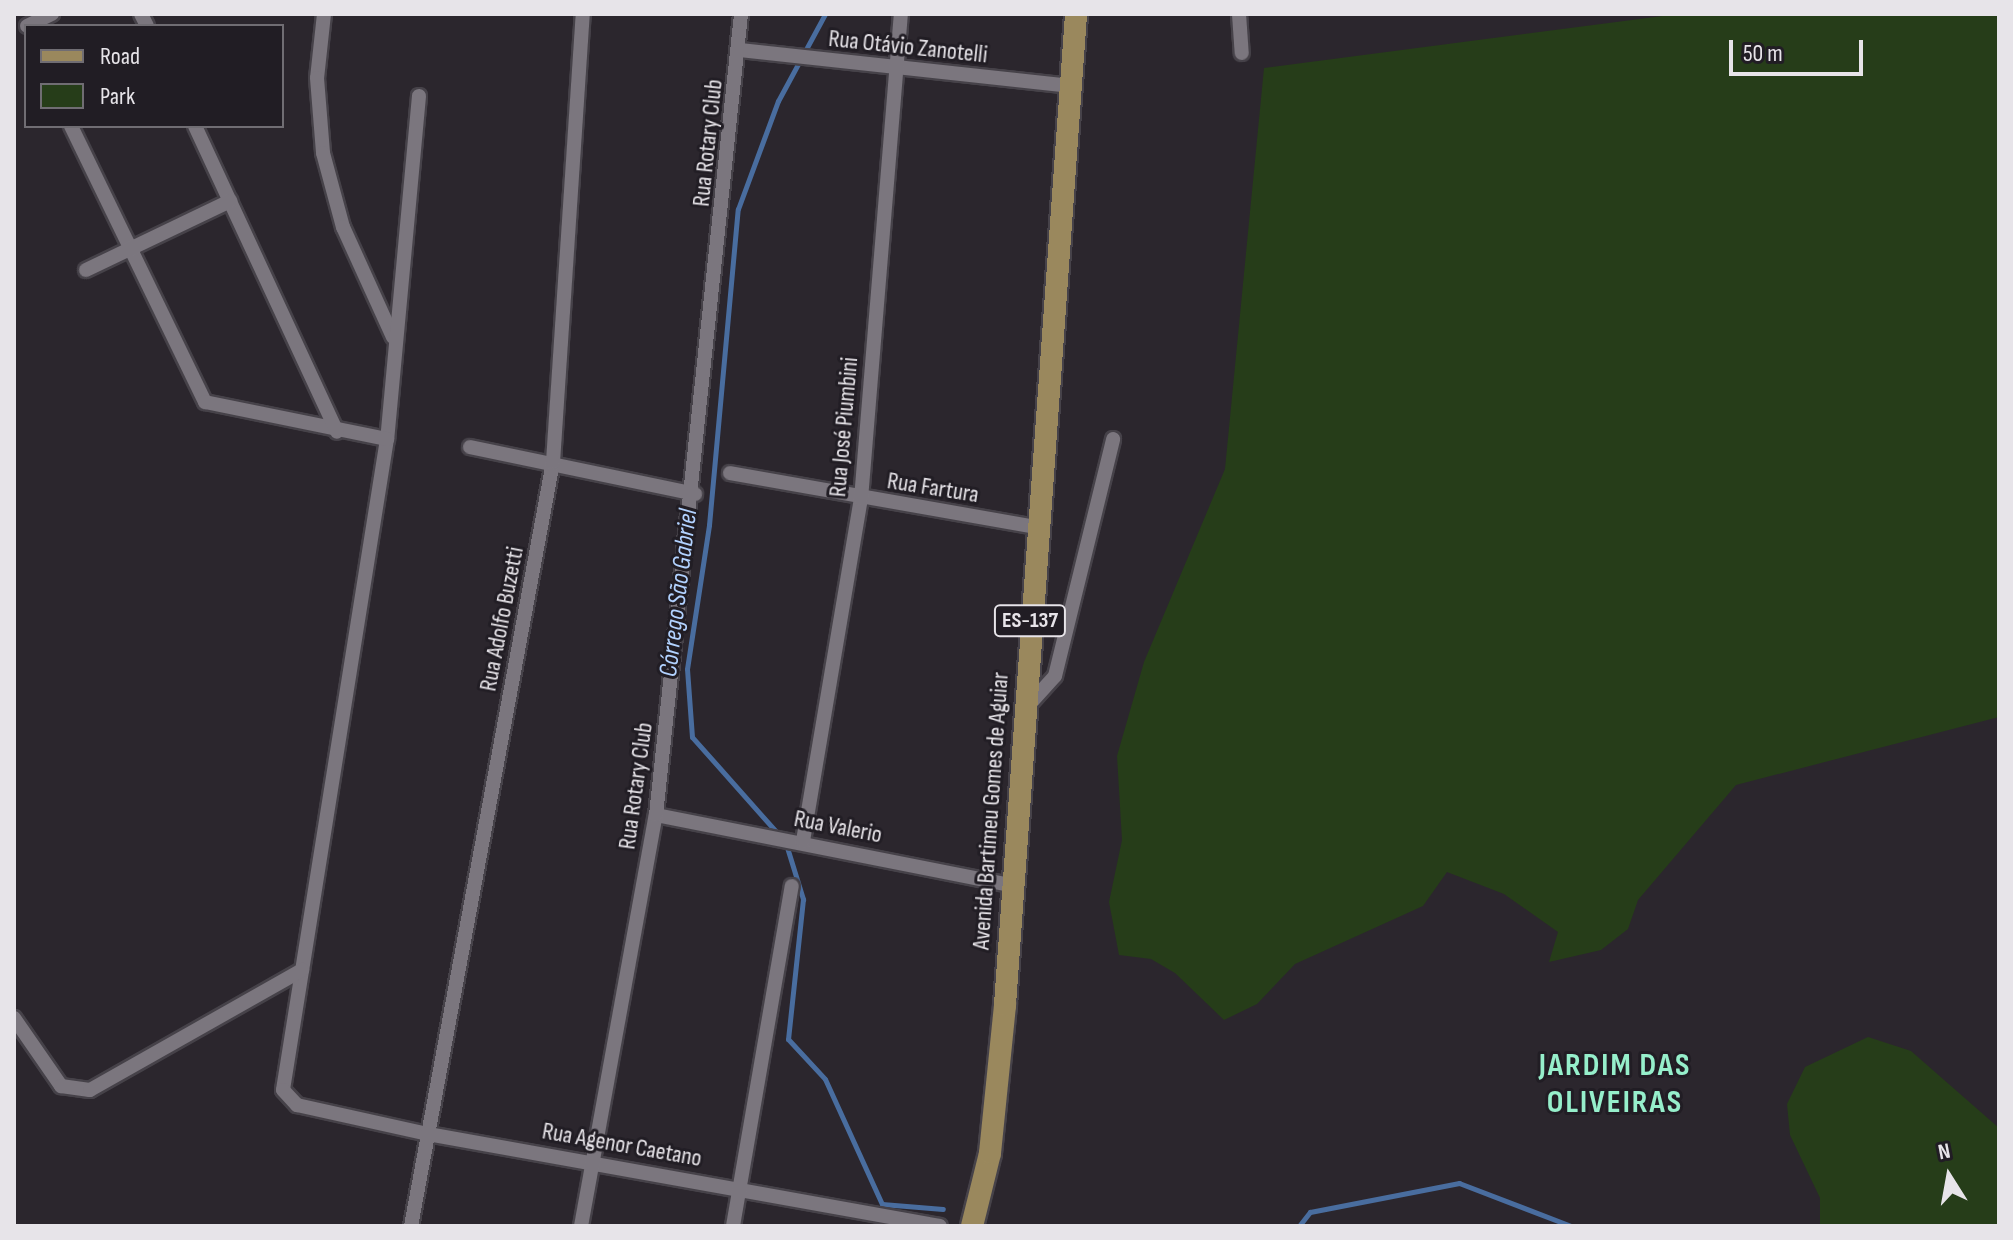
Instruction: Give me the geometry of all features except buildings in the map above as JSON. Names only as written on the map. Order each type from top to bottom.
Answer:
[{"type":"main road","name":"Avenida Bartimeu Gomes de Aguiar","points":[[972,1226],[990,1153],[1026,709],[1035,527],[1076,14]]},
{"type":"street","points":[[16,14],[23,29]]},
{"type":"street","points":[[33,24],[52,14]]},
{"type":"street","points":[[324,14],[317,78],[323,153],[343,227],[393,337]]},
{"type":"street","name":"Rua Adolfo Buzetti","points":[[411,1226],[553,462],[583,14]]},
{"type":"street","name":"Rua Rotary Club","points":[[581,1226],[656,815],[695,494],[740,50],[741,14]]},
{"type":"street","name":"Rua José Piumbini","points":[[799,840],[861,499],[901,14]]},
{"type":"street","points":[[1239,14],[1242,53]]},
{"type":"street","name":"Rua Otávio Zanotelli","points":[[740,50],[1071,86]]},
{"type":"street","points":[[14,1018],[61,1086],[90,1090],[302,970],[387,439],[393,337],[419,96]]},
{"type":"street","points":[[72,128],[205,402],[337,432],[387,439]]},
{"type":"street","points":[[196,128],[337,432]]},
{"type":"street","points":[[86,270],[230,201]]},
{"type":"street","points":[[1026,709],[1055,676],[1113,439]]},
{"type":"street","points":[[470,447],[695,494]]},
{"type":"street","name":"Rua Fartura","points":[[730,473],[861,499],[1035,527]]},
{"type":"street","name":"Rua Valerio","points":[[656,815],[799,840],[1010,885]]},
{"type":"street","points":[[733,1226],[792,886]]},
{"type":"street","name":"Rua Agenor Caetano","points":[[302,970],[282,1079],[297,1105],[428,1134],[595,1161],[940,1226]]},
{"type":"green space","points":[[1678,14],[1999,14],[1999,717],[1736,785],[1638,900],[1628,929],[1601,950],[1549,962],[1558,932],[1504,894],[1447,872],[1423,906],[1295,964],[1257,1004],[1224,1020],[1175,973],[1151,959],[1119,955],[1109,902],[1122,840],[1117,756],[1144,662],[1225,469],[1264,68]]},
{"type":"green space","points":[[1868,1037],[1911,1051],[1999,1128],[1999,1226],[1820,1226],[1820,1198],[1790,1135],[1787,1104],[1805,1067]]},
{"type":"waterway","name":"Córrego São Gabriel","points":[[780,836],[692,737],[687,669],[709,525],[738,209],[778,101],[825,14]]},
{"type":"waterway","name":"Córrego São Gabriel","points":[[786,844],[803,899],[788,1039],[825,1079],[882,1204],[885,1226]]},
{"type":"waterway","points":[[1299,1226],[1310,1212],[1459,1183],[1571,1226]]},
{"type":"waterway","points":[[882,1204],[943,1209]]},
{"type":"district","name":"JARDIM DAS OLIVEIRAS","points":[[1615,1086]]}]
